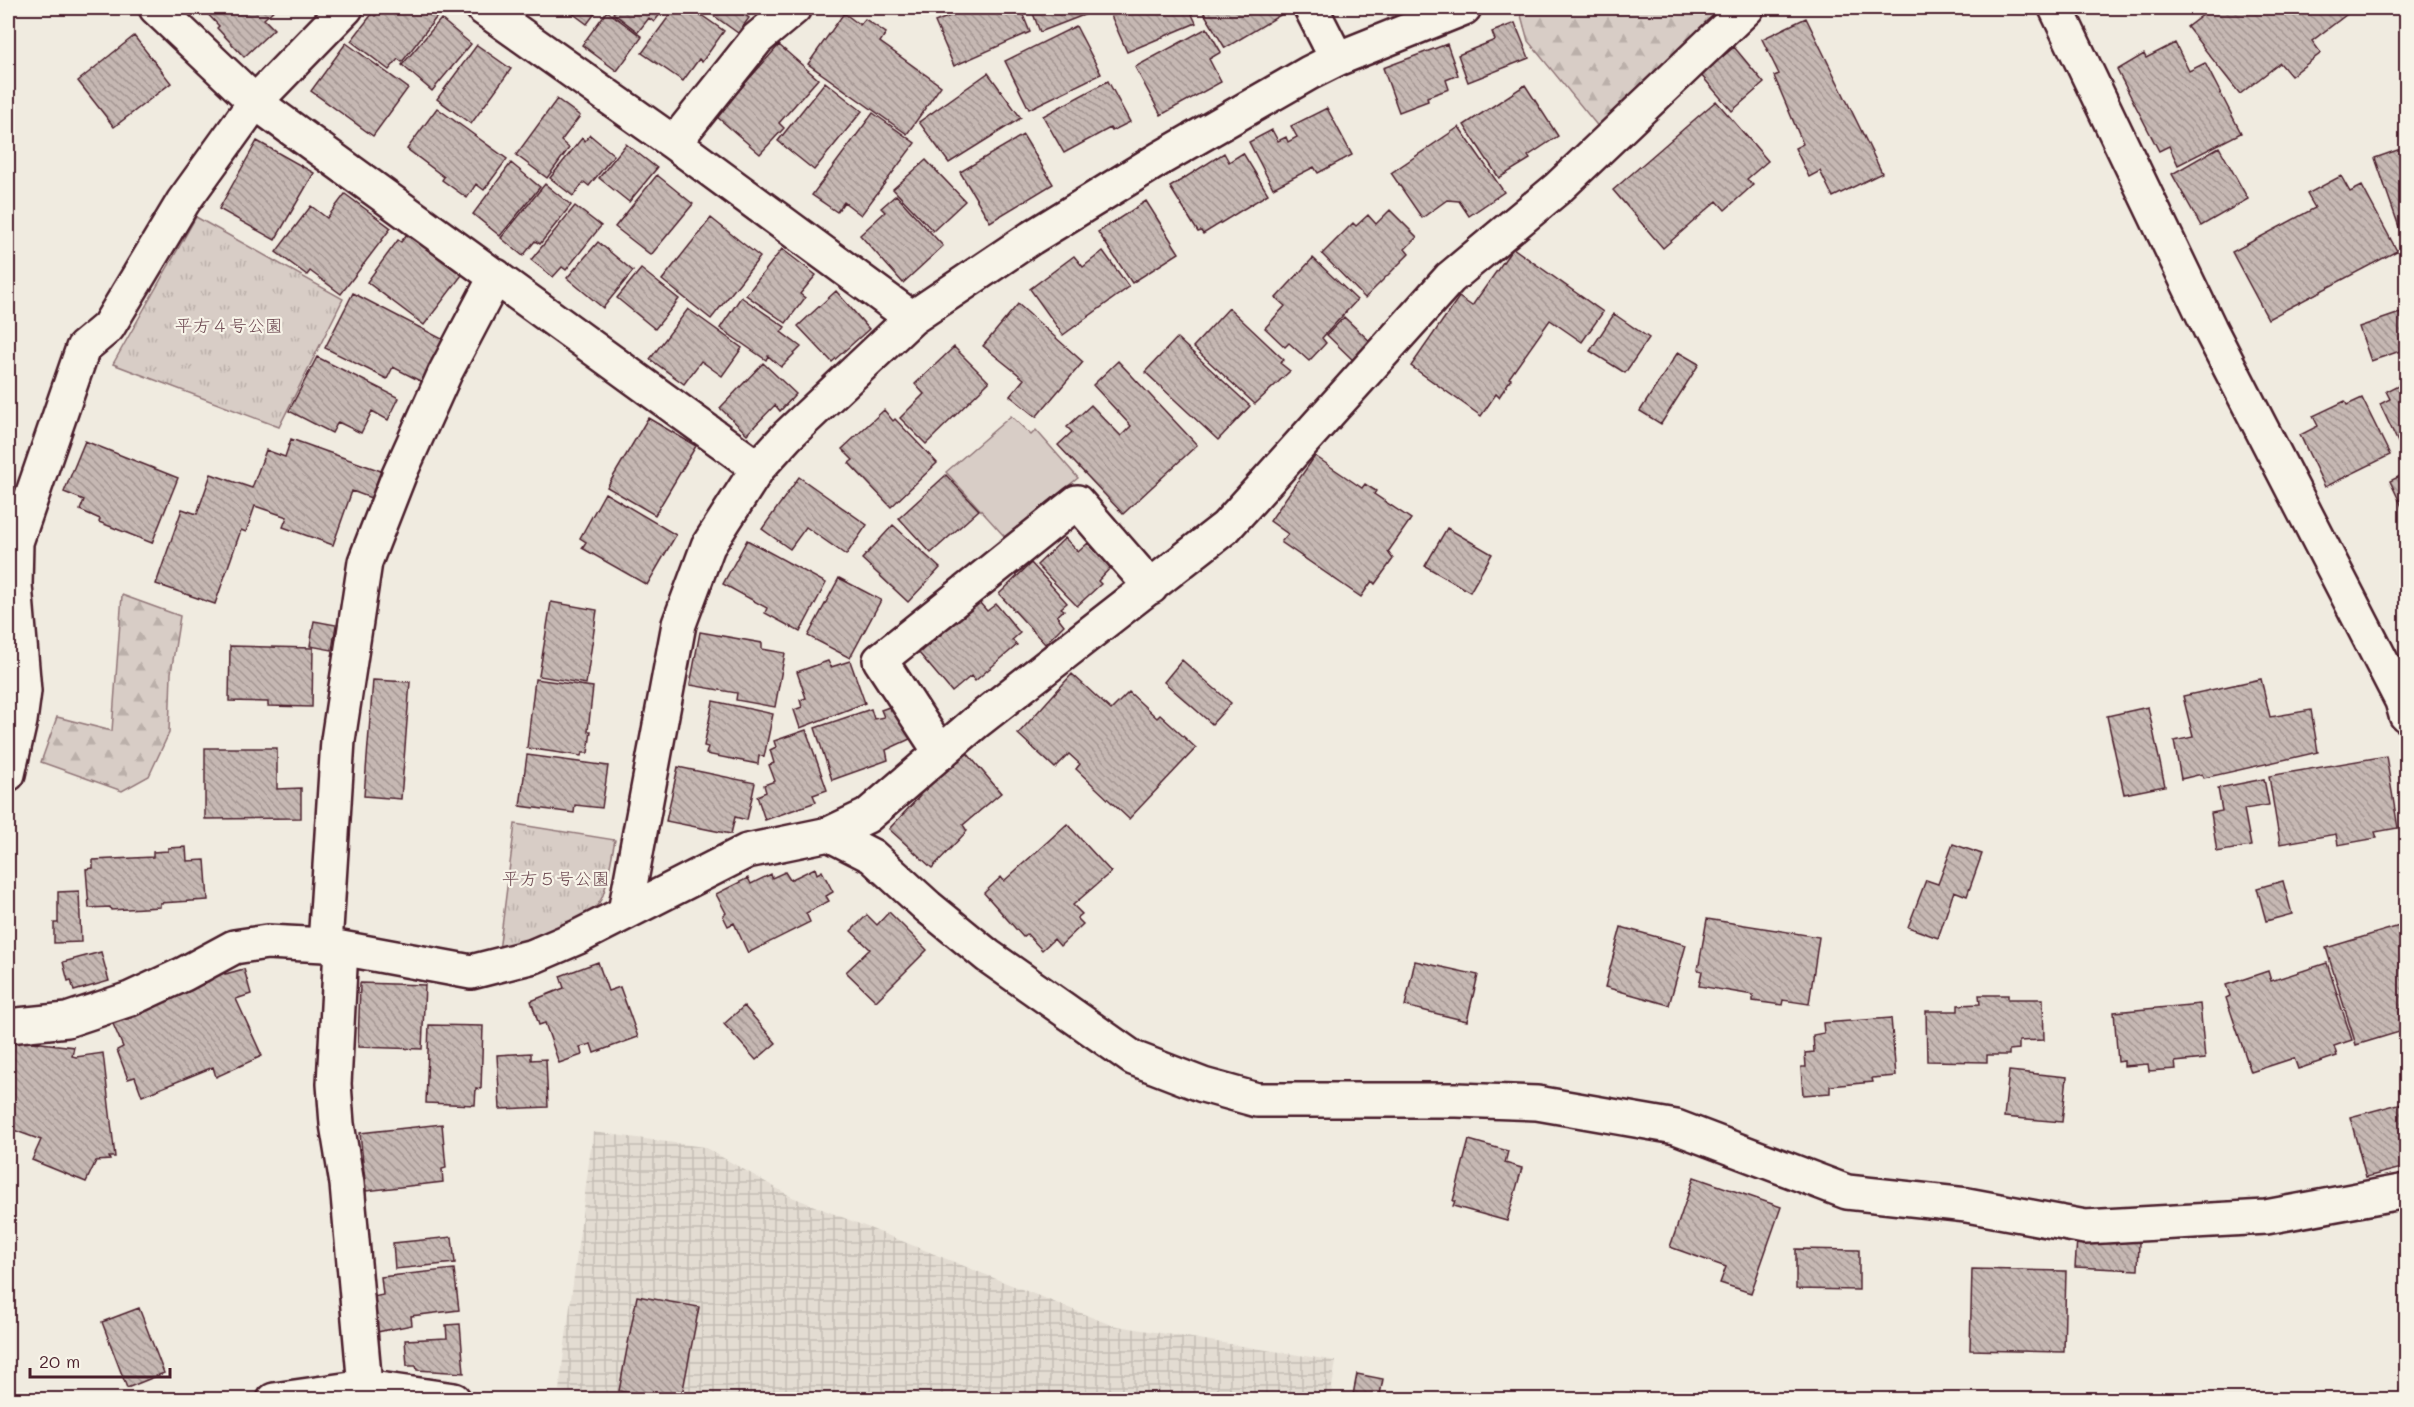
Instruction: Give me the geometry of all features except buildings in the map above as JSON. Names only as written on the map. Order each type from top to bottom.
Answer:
[{"type":"street","points":[[156,8],[255,102],[758,468]]},
{"type":"street","points":[[8,774],[24,691],[15,585],[16,542],[83,348],[108,327],[183,202],[255,102],[346,8]]},
{"type":"street","points":[[483,8],[674,143],[912,318]]},
{"type":"street","points":[[674,143],[757,39],[794,8]]},
{"type":"street","points":[[1311,8],[1337,59]]},
{"type":"street","points":[[625,912],[679,624],[708,546],[758,468],[787,436],[912,318],[1031,238],[1161,158],[1337,59],[1464,8]]},
{"type":"street","points":[[8,1026],[67,1020],[130,999],[234,947],[267,942],[333,946],[471,972],[534,956],[578,937],[747,851],[829,834],[867,816],[975,723],[1226,527],[1450,278],[1558,188],[1748,8]]},
{"type":"street","points":[[2056,8],[2210,329],[2402,701],[2406,715]]},
{"type":"street","points":[[365,1387],[347,1184],[337,1124],[334,1084],[333,946],[339,740],[365,562],[399,475],[445,373],[496,276]]},
{"type":"street","points":[[941,753],[880,660],[1077,502],[1151,587]]},
{"type":"street","points":[[829,834],[873,856],[928,907],[988,956],[1133,1058],[1203,1085],[1257,1100],[1456,1100],[1537,1103],[1676,1127],[1847,1192],[1967,1205],[2085,1227],[2266,1217],[2406,1191]]},
{"type":"street","points":[[274,1400],[365,1387],[454,1400]]},
{"type":"shaded area","points":[[593,1132],[704,1147],[792,1197],[1111,1325],[1336,1361],[1330,1400],[617,1400],[559,1390]]},
{"type":"green space","points":[[1519,8],[1726,8],[1600,129],[1528,41]]},
{"type":"green space","name":"平方４号公園","points":[[196,217],[343,299],[279,427],[113,364]]},
{"type":"green space","points":[[1011,416],[1031,435],[1036,430],[1078,478],[1005,537],[946,472]]},
{"type":"green space","points":[[122,595],[180,616],[171,673],[169,733],[149,776],[122,791],[41,762],[57,717],[112,731]]},
{"type":"green space","name":"平方５号公園","points":[[515,824],[615,840],[603,895],[586,917],[558,932],[499,951]]}]
